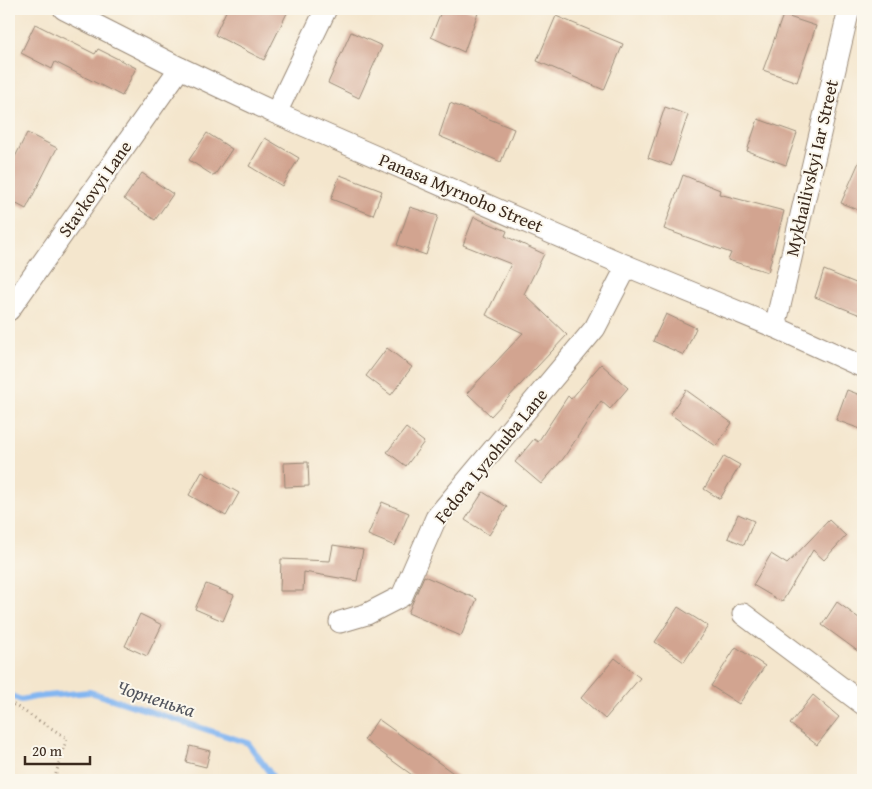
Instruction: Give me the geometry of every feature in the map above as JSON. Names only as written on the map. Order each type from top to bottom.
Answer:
[{"type":"street","name":"Panasa Myrnoho Street","points":[[64,9],[180,68],[276,113],[627,266],[775,327],[863,367]]},
{"type":"street","points":[[276,113],[326,9]]},
{"type":"street","name":"Mykhailivskyi Iar Street","points":[[775,327],[849,9]]},
{"type":"street","name":"Stavkovyi Lane","points":[[9,310],[180,68]]},
{"type":"street","name":"Fedora Lyzohuba Lane","points":[[340,622],[367,614],[402,596],[436,518],[595,328],[627,266]]},
{"type":"street","points":[[743,614],[863,704]]},
{"type":"path","points":[[9,702],[67,738],[54,780]]},
{"type":"building","points":[[227,9],[289,9],[264,60],[215,35]]},
{"type":"building","points":[[442,9],[467,9],[478,13],[464,52],[431,37]]},
{"type":"building","points":[[783,15],[816,26],[797,82],[763,70]]},
{"type":"building","points":[[556,16],[623,44],[604,90],[537,61]]},
{"type":"building","points":[[35,24],[95,54],[98,49],[136,68],[122,96],[55,62],[52,69],[21,53]]},
{"type":"building","points":[[351,32],[382,46],[359,98],[328,83]]},
{"type":"building","points":[[450,103],[514,129],[501,162],[439,136]]},
{"type":"building","points":[[665,107],[688,115],[671,166],[648,158]]},
{"type":"building","points":[[758,119],[797,133],[786,165],[747,151]]},
{"type":"building","points":[[27,133],[57,148],[26,209],[9,200],[9,169]]},
{"type":"building","points":[[207,133],[232,149],[214,176],[189,160]]},
{"type":"building","points":[[265,138],[299,158],[282,186],[249,166]]},
{"type":"building","points":[[863,153],[863,212],[841,203]]},
{"type":"building","points":[[142,173],[173,194],[155,220],[124,199]]},
{"type":"building","points":[[340,175],[382,191],[373,215],[331,199]]},
{"type":"building","points":[[683,175],[720,190],[719,194],[784,211],[768,272],[728,260],[731,253],[664,229]]},
{"type":"building","points":[[410,207],[438,216],[426,255],[397,245]]},
{"type":"building","points":[[474,217],[507,231],[505,236],[544,254],[524,294],[567,335],[491,416],[467,393],[523,333],[486,315],[511,264],[463,245]]},
{"type":"building","points":[[824,270],[863,286],[863,316],[815,297]]},
{"type":"building","points":[[666,314],[696,328],[684,355],[653,341]]},
{"type":"building","points":[[387,348],[412,367],[391,395],[366,376]]},
{"type":"building","points":[[601,364],[628,388],[610,409],[601,401],[563,459],[541,484],[515,462],[534,439],[538,442],[568,396],[571,399]]},
{"type":"building","points":[[686,390],[732,423],[716,446],[670,414]]},
{"type":"building","points":[[847,390],[863,396],[863,430],[836,420]]},
{"type":"building","points":[[406,428],[424,442],[406,466],[387,452]]},
{"type":"building","points":[[724,456],[740,465],[720,499],[704,489]]},
{"type":"building","points":[[308,462],[309,486],[285,487],[284,463]]},
{"type":"building","points":[[202,472],[239,493],[226,516],[189,495]]},
{"type":"building","points":[[483,492],[507,507],[489,535],[465,520]]},
{"type":"building","points":[[382,502],[409,513],[395,546],[368,535]]},
{"type":"building","points":[[738,514],[754,521],[744,545],[728,538]]},
{"type":"building","points":[[829,520],[846,536],[824,560],[813,550],[782,602],[753,585],[771,554],[787,564]]},
{"type":"building","points":[[333,545],[363,550],[357,581],[304,572],[303,591],[280,591],[281,559],[330,561]]},
{"type":"building","points":[[424,576],[477,599],[461,636],[408,613]]},
{"type":"building","points":[[206,584],[234,595],[223,621],[195,609]]},
{"type":"building","points":[[837,602],[863,621],[863,655],[822,625]]},
{"type":"building","points":[[678,607],[708,626],[684,662],[655,642]]},
{"type":"building","points":[[140,614],[162,625],[147,656],[125,646]]},
{"type":"building","points":[[736,647],[765,666],[739,704],[711,686]]},
{"type":"building","points":[[615,658],[640,678],[605,719],[581,698]]},
{"type":"building","points":[[813,695],[839,717],[817,745],[790,724]]},
{"type":"building","points":[[378,719],[463,780],[419,780],[364,740]]},
{"type":"building","points":[[190,746],[210,751],[206,767],[186,762]]},
{"type":"waterway","name":"Чорненька","points":[[9,695],[21,700],[90,692],[248,743],[275,780]]}]
